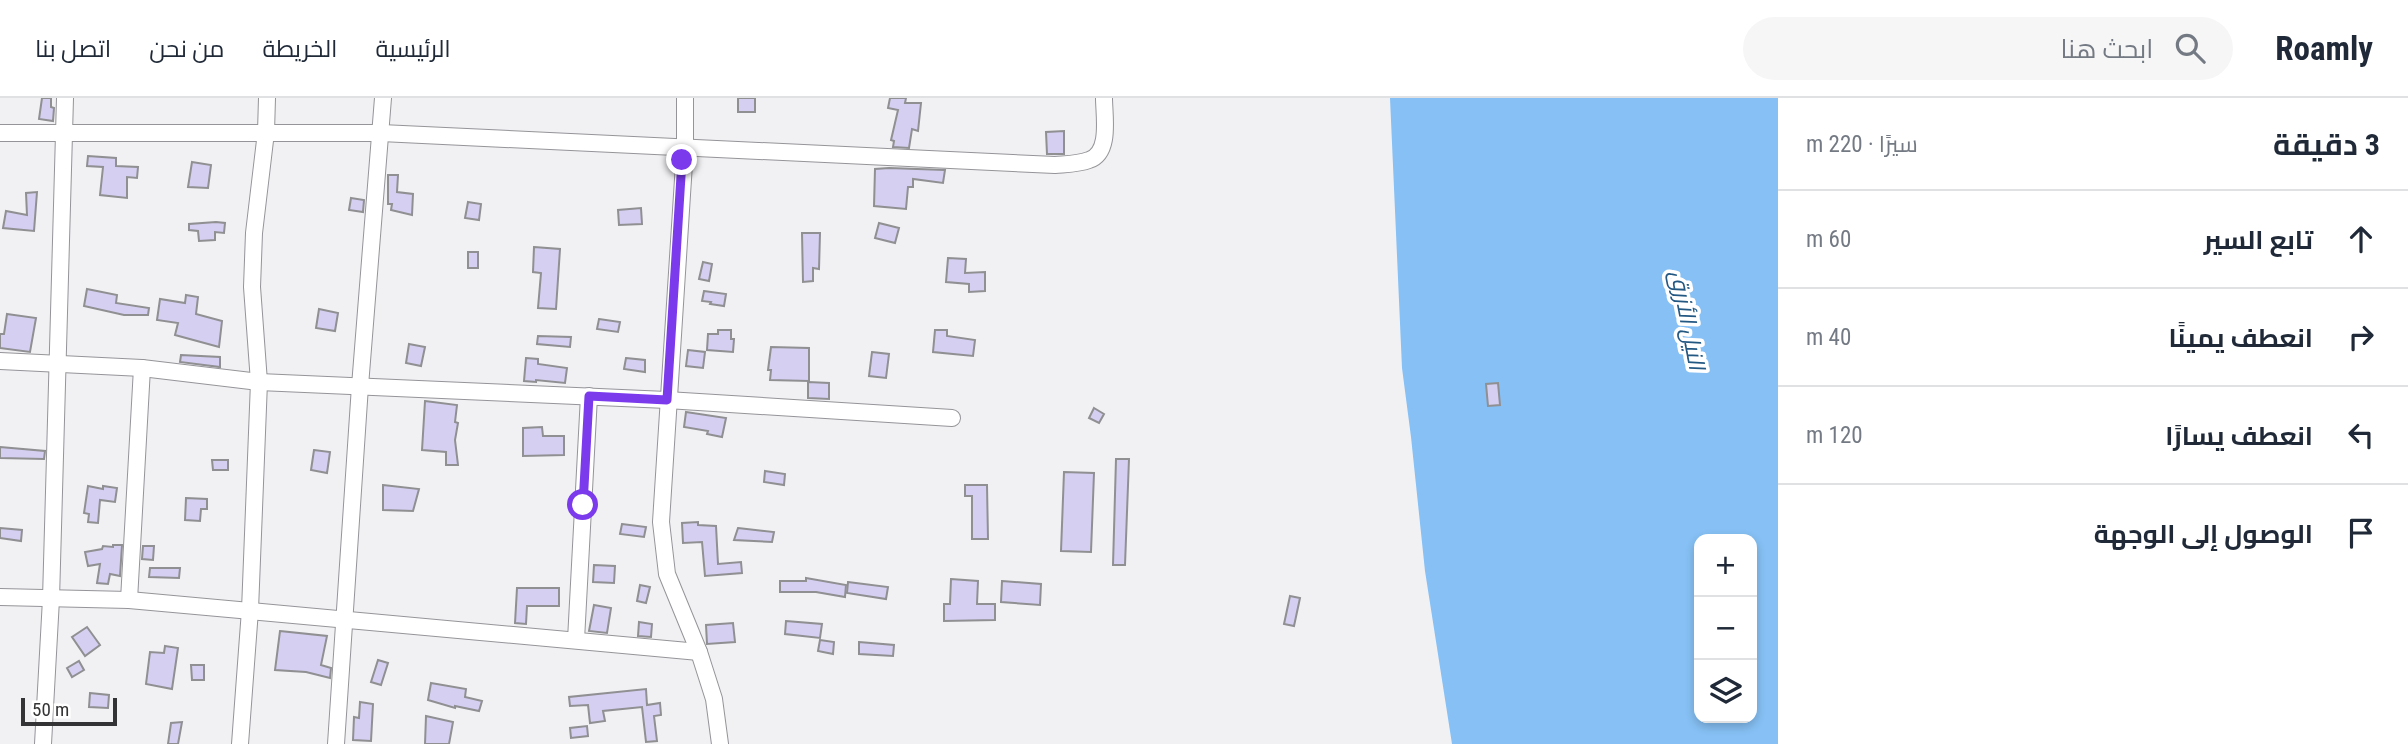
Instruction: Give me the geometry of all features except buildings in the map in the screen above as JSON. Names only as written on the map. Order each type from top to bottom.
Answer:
[{"type":"street","points":[[43,744],[51,599],[65,98]]},
{"type":"street","points":[[240,744],[250,610],[259,382],[253,287],[254,233],[268,98]]},
{"type":"street","points":[[336,744],[383,98]]},
{"type":"street","points":[[685,98],[661,522],[667,574],[699,652],[714,699],[720,744]]},
{"type":"street","points":[[0,133],[381,133],[1055,165],[1090,160],[1099,155],[1103,144],[1104,98]]},
{"type":"street","points":[[0,361],[142,368],[259,382],[667,400],[952,418]]},
{"type":"street","points":[[130,600],[142,368]]},
{"type":"street","points":[[576,640],[589,396]]},
{"type":"street","points":[[0,597],[130,600],[699,652]]},
{"type":"water","name":"النيل الأزرق","points":[[1390,98],[1778,98],[1778,744],[1452,744],[1425,571],[1402,368]]},
{"type":"route","points":[[583,505],[589,396],[667,400],[682,160]]}]
